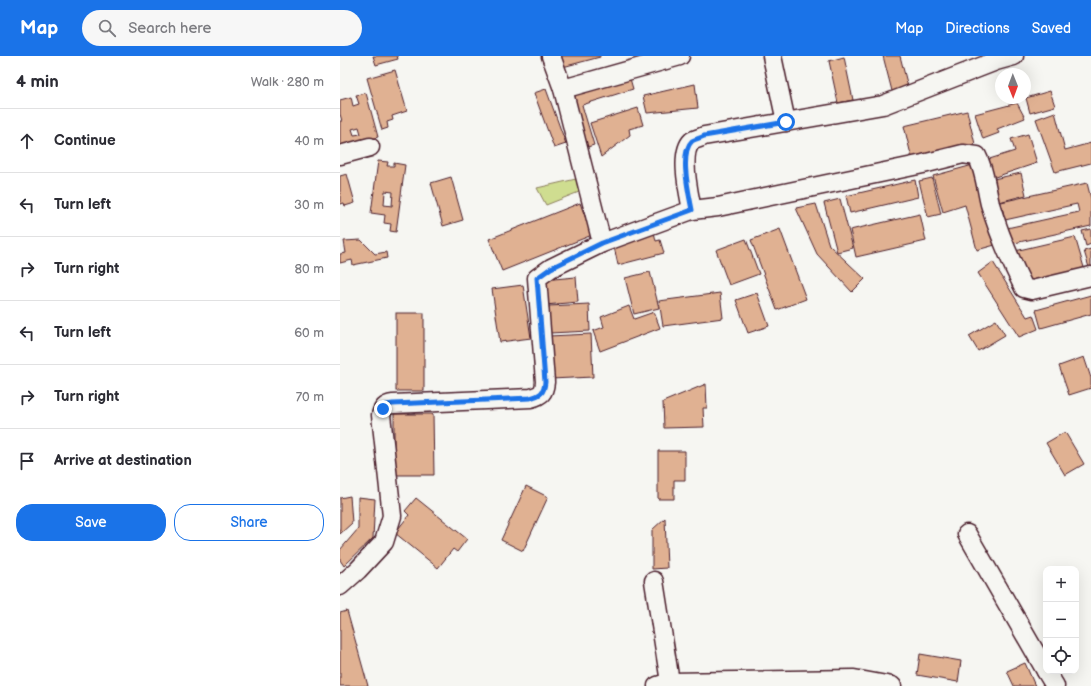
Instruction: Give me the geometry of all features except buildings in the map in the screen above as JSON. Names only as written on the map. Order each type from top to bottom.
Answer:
[{"type":"street","points":[[552,56],[563,89],[602,243]]},
{"type":"street","points":[[563,89],[680,56]]},
{"type":"street","points":[[772,56],[786,122]]},
{"type":"street","points":[[692,210],[685,161],[687,150],[692,141],[704,136],[883,105],[996,61],[1014,56]]},
{"type":"street","points":[[340,155],[370,147]]},
{"type":"street","points":[[340,586],[358,570],[384,542],[392,516],[381,415],[386,405],[530,398],[540,396],[544,390],[545,382],[537,278],[551,268],[602,243],[692,210],[718,207],[923,164],[963,154],[977,156],[981,163],[987,193],[997,226],[1008,256],[1024,288],[1032,290],[1091,276]]},
{"type":"street","points":[[967,534],[1043,666]]},
{"type":"street","points":[[654,581],[663,684],[854,679],[892,686]]},
{"type":"street","points":[[1048,674],[1055,686]]},
{"type":"green space","points":[[576,179],[579,192],[546,205],[537,188]]},
{"type":"route","points":[[383,409],[386,405],[393,404],[530,398],[540,396],[544,390],[545,382],[537,278],[551,268],[602,243],[692,210],[685,161],[687,150],[692,141],[704,136],[786,122]]}]
